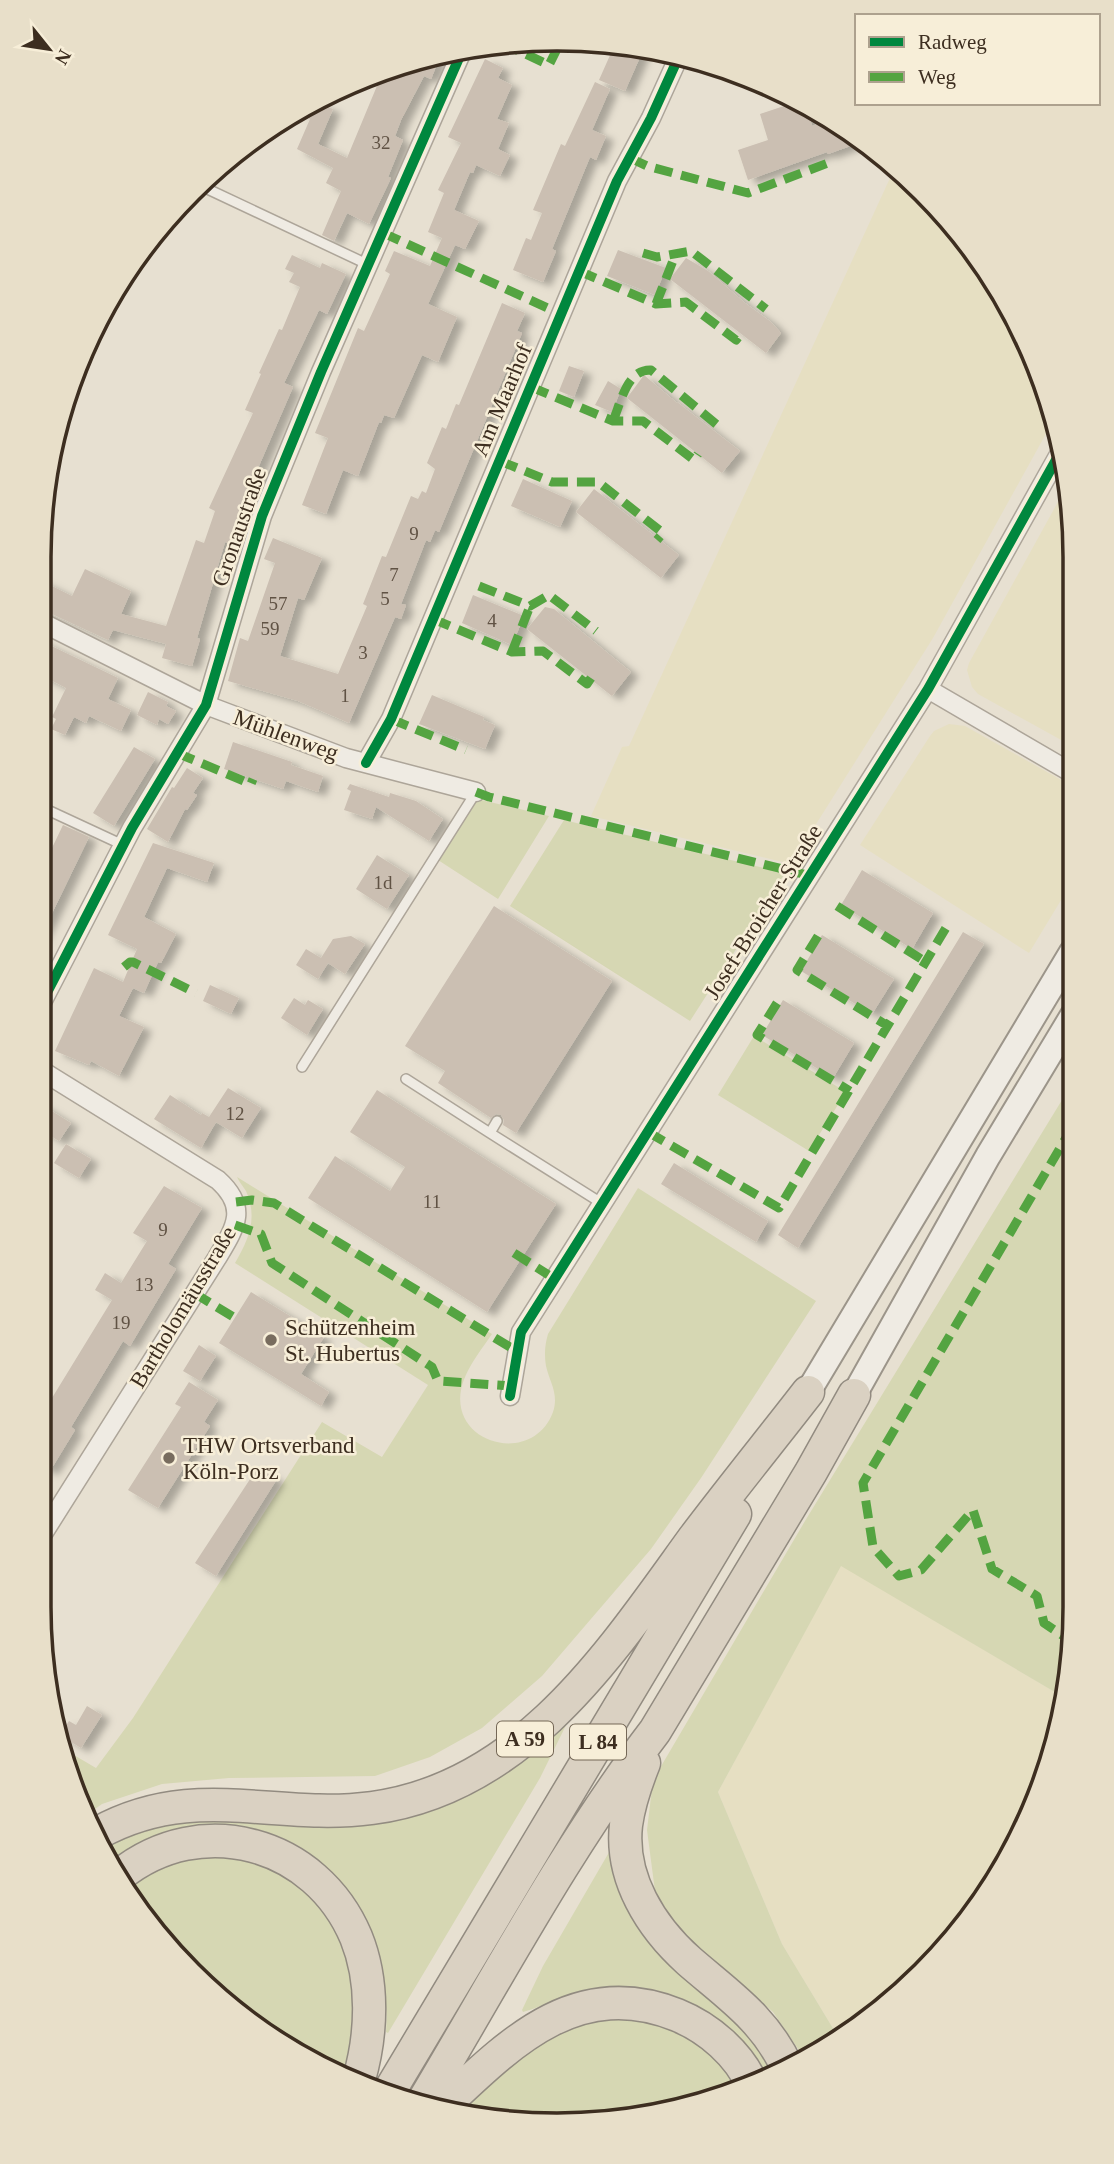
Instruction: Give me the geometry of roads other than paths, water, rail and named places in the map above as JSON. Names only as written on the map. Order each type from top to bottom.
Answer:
[{"type":"highway","name":"A 59","points":[[103,1831],[139,1815],[184,1805],[228,1804],[330,1811],[399,1804],[446,1787],[492,1763],[531,1734],[598,1668],[808,1392]]},
{"type":"highway","name":"L 84","points":[[393,2086],[808,1392]]},
{"type":"highway","name":"L 84","points":[[426,2096],[564,1866],[625,1770],[655,1731],[855,1395]]},
{"type":"highway","points":[[655,1731],[632,1794],[626,1826],[628,1858],[639,1897],[650,1917],[669,1941],[751,2014],[769,2036],[783,2060]]},
{"type":"highway","points":[[126,1871],[142,1860],[168,1849],[194,1842],[222,1841],[247,1844],[277,1854],[318,1881],[336,1901],[357,1938],[365,1972],[369,2007],[368,2029],[360,2074]]},
{"type":"highway","points":[[448,2101],[507,2048],[537,2026],[579,2008],[611,2003],[632,2003],[657,2008],[693,2022],[724,2045],[748,2076]]},
{"type":"main road","name":"L 84","points":[[808,1392],[1063,967]]},
{"type":"main road","name":"L 84","points":[[855,1395],[988,1156],[1063,1032]]},
{"type":"street","name":"Gronaustraße","points":[[51,985],[123,845],[205,705],[248,555],[262,516],[321,372],[458,60]]},
{"type":"street","name":"Am Maarhof","points":[[366,763],[391,719],[617,181],[651,118],[675,65]]},
{"type":"street","name":"Josef-Broicher-Straße","points":[[510,1396],[522,1332],[928,689],[1055,463]]},
{"type":"street","name":"Mühlenweg","points":[[51,627],[205,705],[366,763],[476,792]]},
{"type":"street","points":[[928,689],[1063,768]]},
{"type":"street","name":"Bartholomäusstraße","points":[[51,1076],[218,1180],[236,1200],[237,1211],[235,1224],[223,1247],[51,1519]]},
{"type":"lane","points":[[209,190],[369,265]]},
{"type":"lane","name":"Mühlenweg","points":[[302,1067],[476,792]]},
{"type":"lane","points":[[51,812],[123,845]]},
{"type":"lane","points":[[406,1079],[603,1204]]},
{"type":"lane","points":[[490,1133],[497,1121]]},
{"type":"place","name":"Schützenheim St. Hubertus","points":[[271,1340]]},
{"type":"place","name":"THW Ortsverband Köln-Porz","points":[[169,1458]]}]
